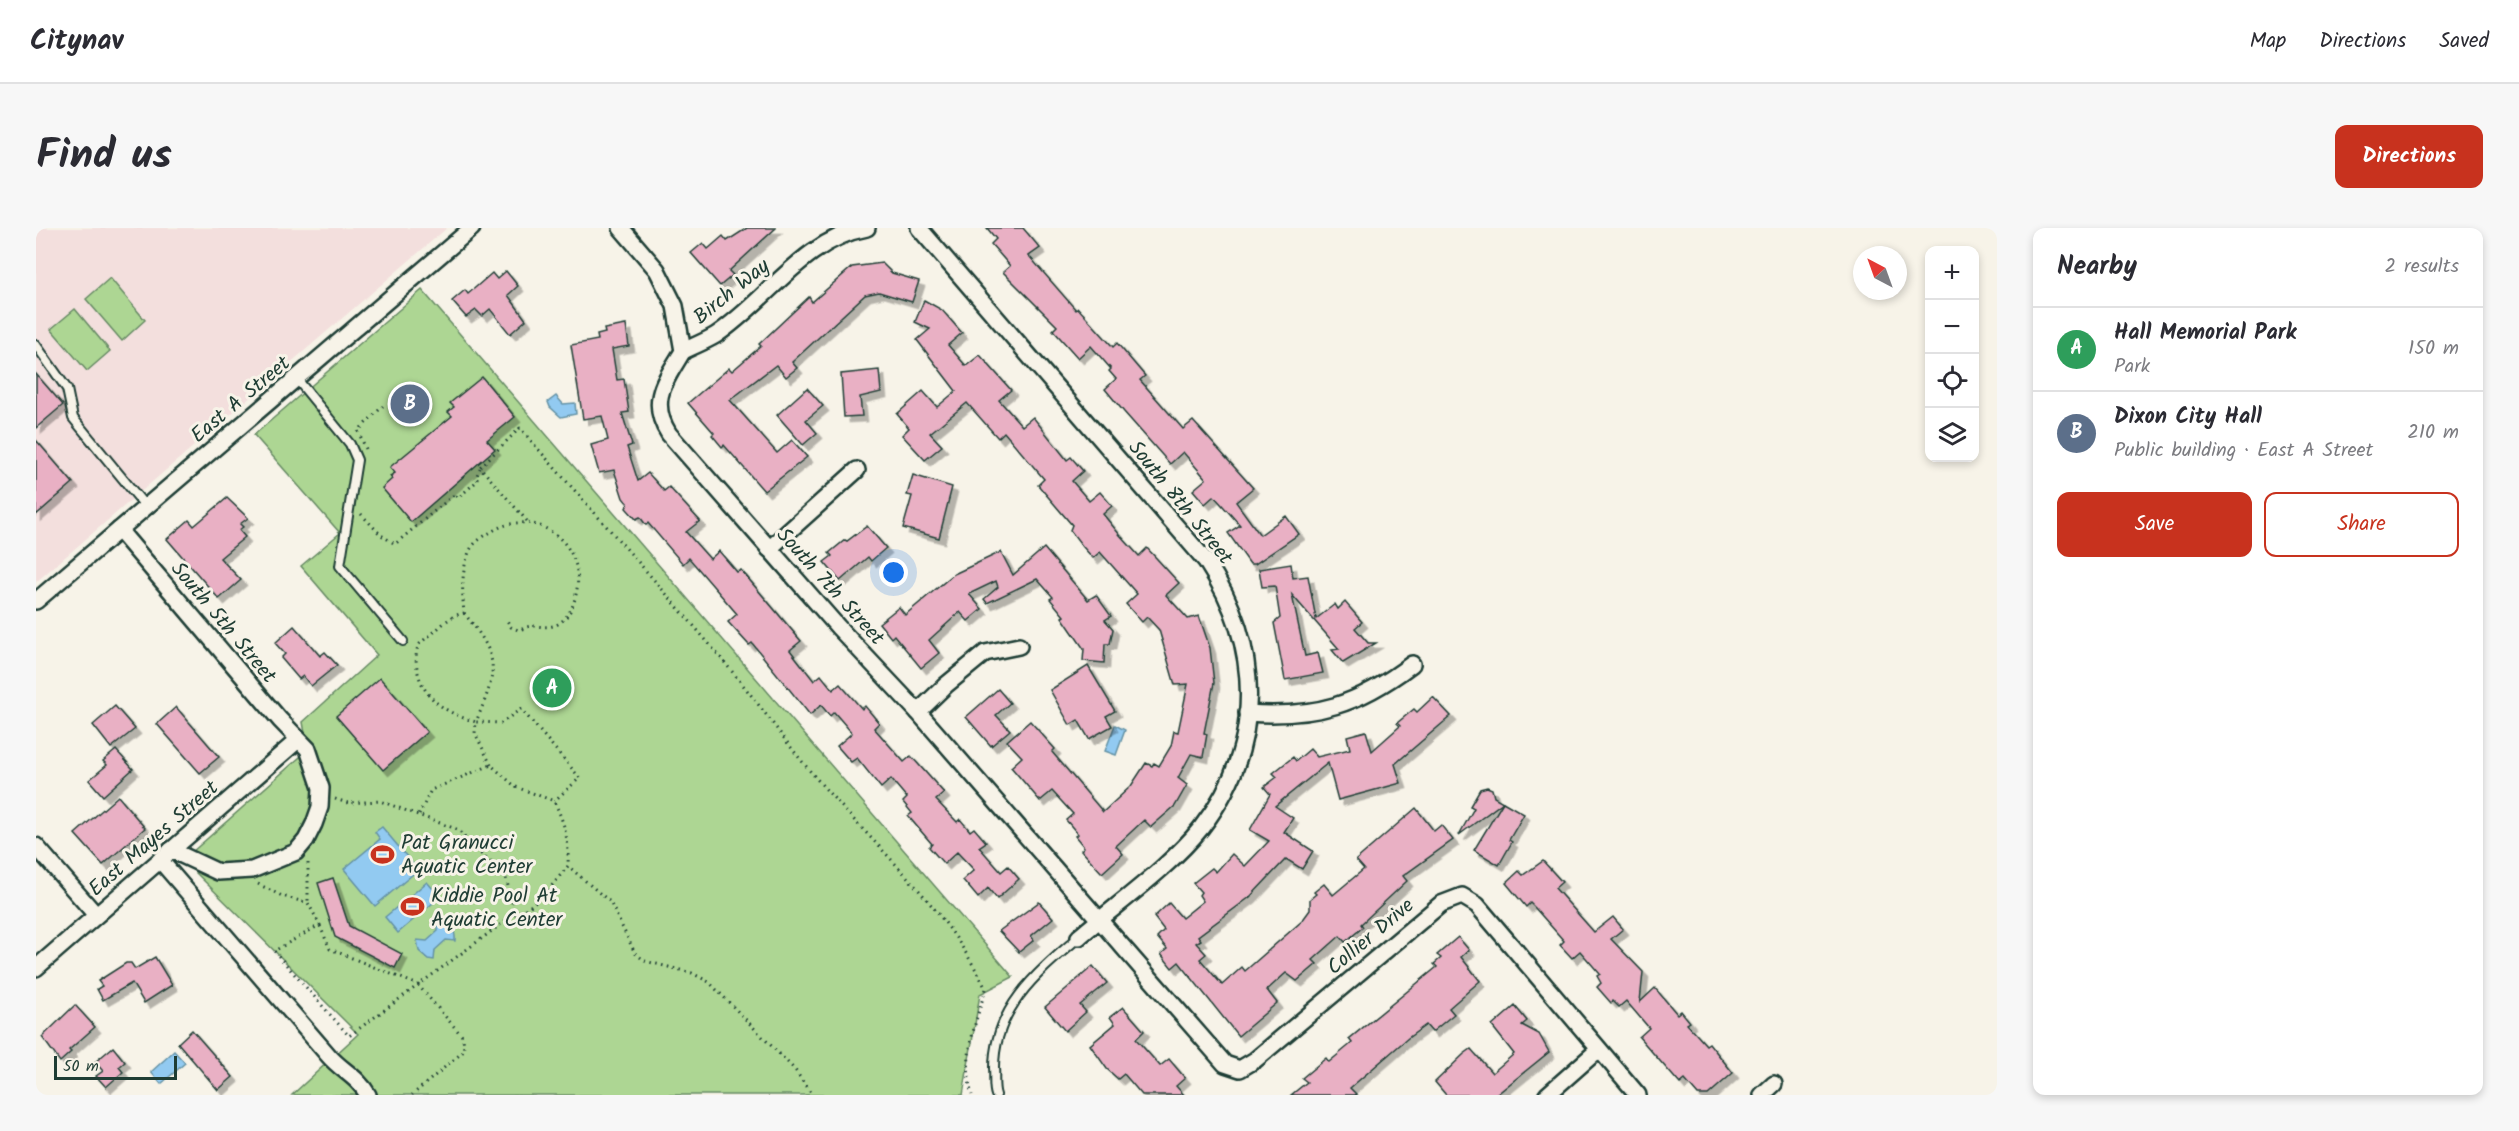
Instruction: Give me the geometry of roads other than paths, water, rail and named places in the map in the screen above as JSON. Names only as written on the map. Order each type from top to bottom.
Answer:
[{"type":"street","name":"East A Street","points":[[36,601],[472,228]]},
{"type":"street","points":[[621,228],[657,270],[675,306],[683,351]]},
{"type":"street","name":"Birch Way","points":[[683,351],[716,335],[827,242],[851,231],[867,228]]},
{"type":"street","name":"South 8th Street","points":[[919,228],[1206,561],[1227,595],[1239,624],[1246,659],[1248,713],[1233,772],[1201,827],[1182,848],[1079,937]]},
{"type":"street","name":"South 7th Street","points":[[683,351],[664,381],[659,397],[662,422],[769,549],[918,712],[1116,941]]},
{"type":"street","points":[[769,549],[857,470]]},
{"type":"street","name":"South 5th Street","points":[[119,530],[308,749],[321,788],[320,807],[306,840],[296,852],[262,867],[231,873],[218,872],[165,855]]},
{"type":"street","points":[[918,712],[946,685],[986,654],[1019,646]]},
{"type":"street","points":[[1248,713],[1285,716],[1340,705],[1368,693],[1412,664]]},
{"type":"street","name":"East Mayes Street","points":[[36,968],[298,740]]},
{"type":"street","points":[[36,846],[96,915]]},
{"type":"street","points":[[165,855],[328,1056],[339,1067],[359,1079],[368,1095]]},
{"type":"street","name":"Collier Drive","points":[[1116,941],[1225,1064],[1239,1069],[1255,1060],[1441,904],[1462,896],[1477,905],[1638,1095]]},
{"type":"street","points":[[1547,1095],[1598,1050]]},
{"type":"street","points":[[1762,1095],[1774,1084]]},
{"type":"lane","points":[[36,345],[67,389],[73,418],[146,507]]},
{"type":"lane","points":[[296,378],[350,444],[357,460],[340,566],[403,641]]},
{"type":"lane","points":[[996,1095],[994,1048],[1010,1008],[1034,976],[1079,937]]},
{"type":"water","points":[[556,396],[563,404],[575,403],[576,414],[561,417],[548,402]]},
{"type":"water","points":[[1115,725],[1125,730],[1116,755],[1105,751]]},
{"type":"water","name":"Pat Granucci Aquatic Center","points":[[382,827],[418,870],[375,906],[344,869],[380,839],[375,832]]},
{"type":"water","name":"Kiddie Pool At Aquatic Center","points":[[427,882],[440,897],[398,933],[385,917]]},
{"type":"water","points":[[438,921],[451,927],[455,941],[446,940],[435,950],[434,960],[428,959],[419,951],[417,940],[427,941],[438,931]]},
{"type":"water","points":[[174,1051],[185,1063],[161,1084],[151,1072]]},
{"type":"place","name":"Dixon City Hall","points":[[410,404]]},
{"type":"place","name":"Hall Memorial Park","points":[[552,688]]},
{"type":"place","name":"Pat Granucci Aquatic Center","points":[[383,854]]},
{"type":"place","name":"Kiddie Pool At Aquatic Center","points":[[413,907]]}]
